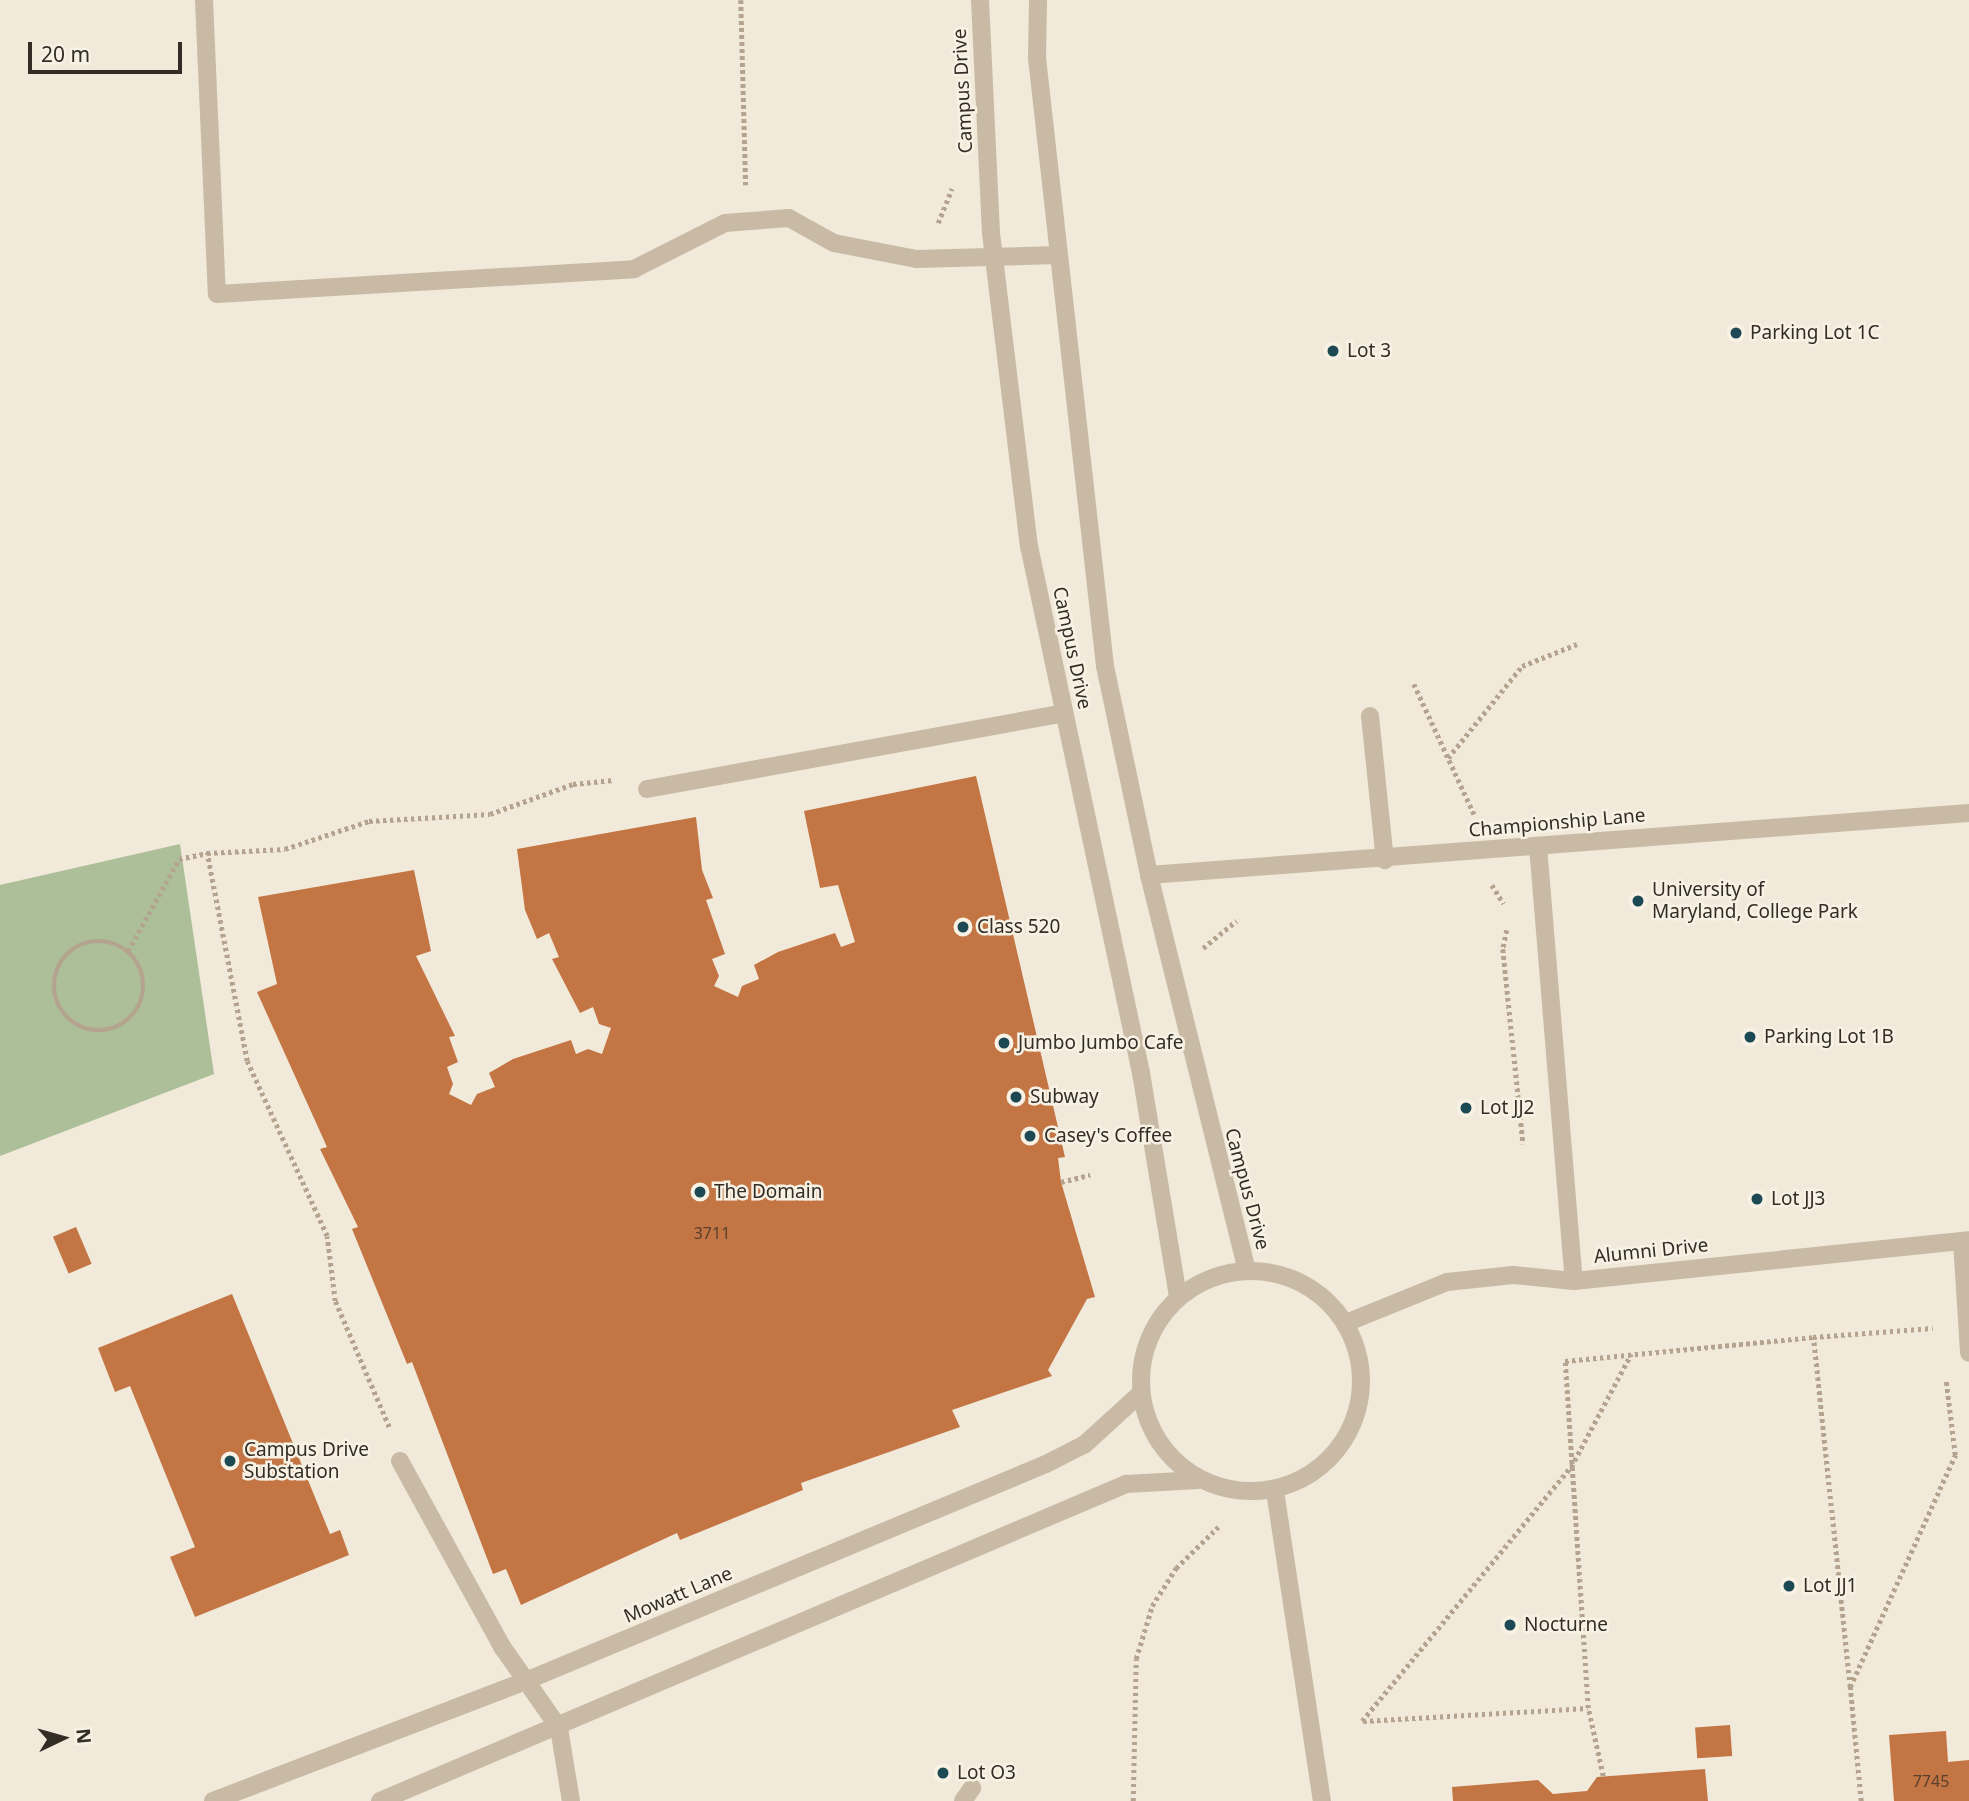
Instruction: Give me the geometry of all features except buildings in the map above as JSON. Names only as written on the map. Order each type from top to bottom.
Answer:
[{"type":"street","points":[[204,0],[217,294],[634,269],[725,223],[789,218],[848,246],[916,259],[994,259],[1058,255]]},
{"type":"street","name":"Campus Drive","points":[[980,0],[994,259],[1029,546],[1141,1073],[1178,1297]]},
{"type":"street","name":"Campus Drive","points":[[1038,0],[1037,58],[1105,666],[1149,875],[1247,1270]]},
{"type":"street","points":[[647,789],[1064,713]]},
{"type":"street","points":[[1370,716],[1385,860]]},
{"type":"street","name":"Championship Lane","points":[[1149,875],[1385,860],[1969,813]]},
{"type":"street","points":[[1538,846],[1574,1281]]},
{"type":"street","points":[[1965,1240],[1969,1353]]},
{"type":"street","name":"Alumni Drive","points":[[1346,1324],[1447,1282],[1513,1275],[1574,1281],[1965,1240]]},
{"type":"street","points":[[1247,1270],[1280,1274],[1310,1287],[1346,1324],[1359,1356],[1361,1392],[1348,1437],[1317,1471],[1275,1490],[1226,1491],[1198,1480],[1163,1448],[1140,1394],[1146,1341],[1178,1297],[1210,1278],[1247,1270]]},
{"type":"street","name":"Mowatt Lane","points":[[213,1801],[528,1680],[1046,1464],[1085,1444],[1140,1394]]},
{"type":"street","points":[[400,1461],[503,1648],[528,1680],[559,1728],[571,1801]]},
{"type":"street","points":[[380,1801],[559,1728],[1126,1484],[1198,1480]]},
{"type":"street","points":[[1275,1490],[1322,1801]]},
{"type":"path","points":[[741,0],[742,141],[746,193],[756,192]]},
{"type":"path","points":[[934,234],[955,182]]},
{"type":"path","points":[[1448,758],[1522,666],[1577,644]]},
{"type":"path","points":[[1414,684],[1487,851],[1492,887],[1506,916],[1503,948],[1524,1154]]},
{"type":"path","points":[[128,951],[179,859],[207,853],[285,849],[369,821],[490,814],[573,784],[611,779],[647,789]]},
{"type":"path","points":[[207,853],[247,1061],[327,1236],[335,1301],[393,1438]]},
{"type":"path","points":[[1194,955],[1236,921]]},
{"type":"path","points":[[95,940],[128,951],[145,982],[134,1016],[103,1032],[69,1022],[54,990],[64,957],[95,940]]},
{"type":"path","points":[[1061,1182],[1090,1175]]},
{"type":"path","points":[[1603,1776],[1588,1708],[1564,1361],[1813,1337],[1940,1328],[1941,1340]]},
{"type":"path","points":[[1813,1337],[1861,1801]]},
{"type":"path","points":[[1588,1708],[1362,1721],[1571,1467],[1632,1353]]},
{"type":"path","points":[[1850,1687],[1955,1455],[1944,1366]]},
{"type":"path","points":[[1133,1801],[1136,1659],[1152,1606],[1176,1568],[1218,1527]]},
{"type":"green space","points":[[180,844],[214,1074],[0,1156],[0,885]]},
{"type":"place","name":"Parking Lot 1C","points":[[1736,333]]},
{"type":"place","name":"Lot 3","points":[[1333,351]]},
{"type":"place","name":"University of Maryland, College Park","points":[[1638,901]]},
{"type":"place","name":"Class 520","points":[[963,927]]},
{"type":"place","name":"Parking Lot 1B","points":[[1750,1037]]},
{"type":"place","name":"Jumbo Jumbo Cafe","points":[[1004,1043]]},
{"type":"place","name":"Subway","points":[[1016,1097]]},
{"type":"place","name":"Lot JJ2","points":[[1466,1108]]},
{"type":"place","name":"Casey's Coffee","points":[[1030,1136]]},
{"type":"place","name":"The Domain","points":[[700,1192]]},
{"type":"place","name":"Lot JJ3","points":[[1757,1199]]},
{"type":"place","name":"Campus Drive Substation","points":[[230,1461]]},
{"type":"place","name":"Lot JJ1","points":[[1789,1586]]},
{"type":"place","name":"Nocturne","points":[[1510,1625]]},
{"type":"place","name":"Lot O3","points":[[943,1773]]}]
